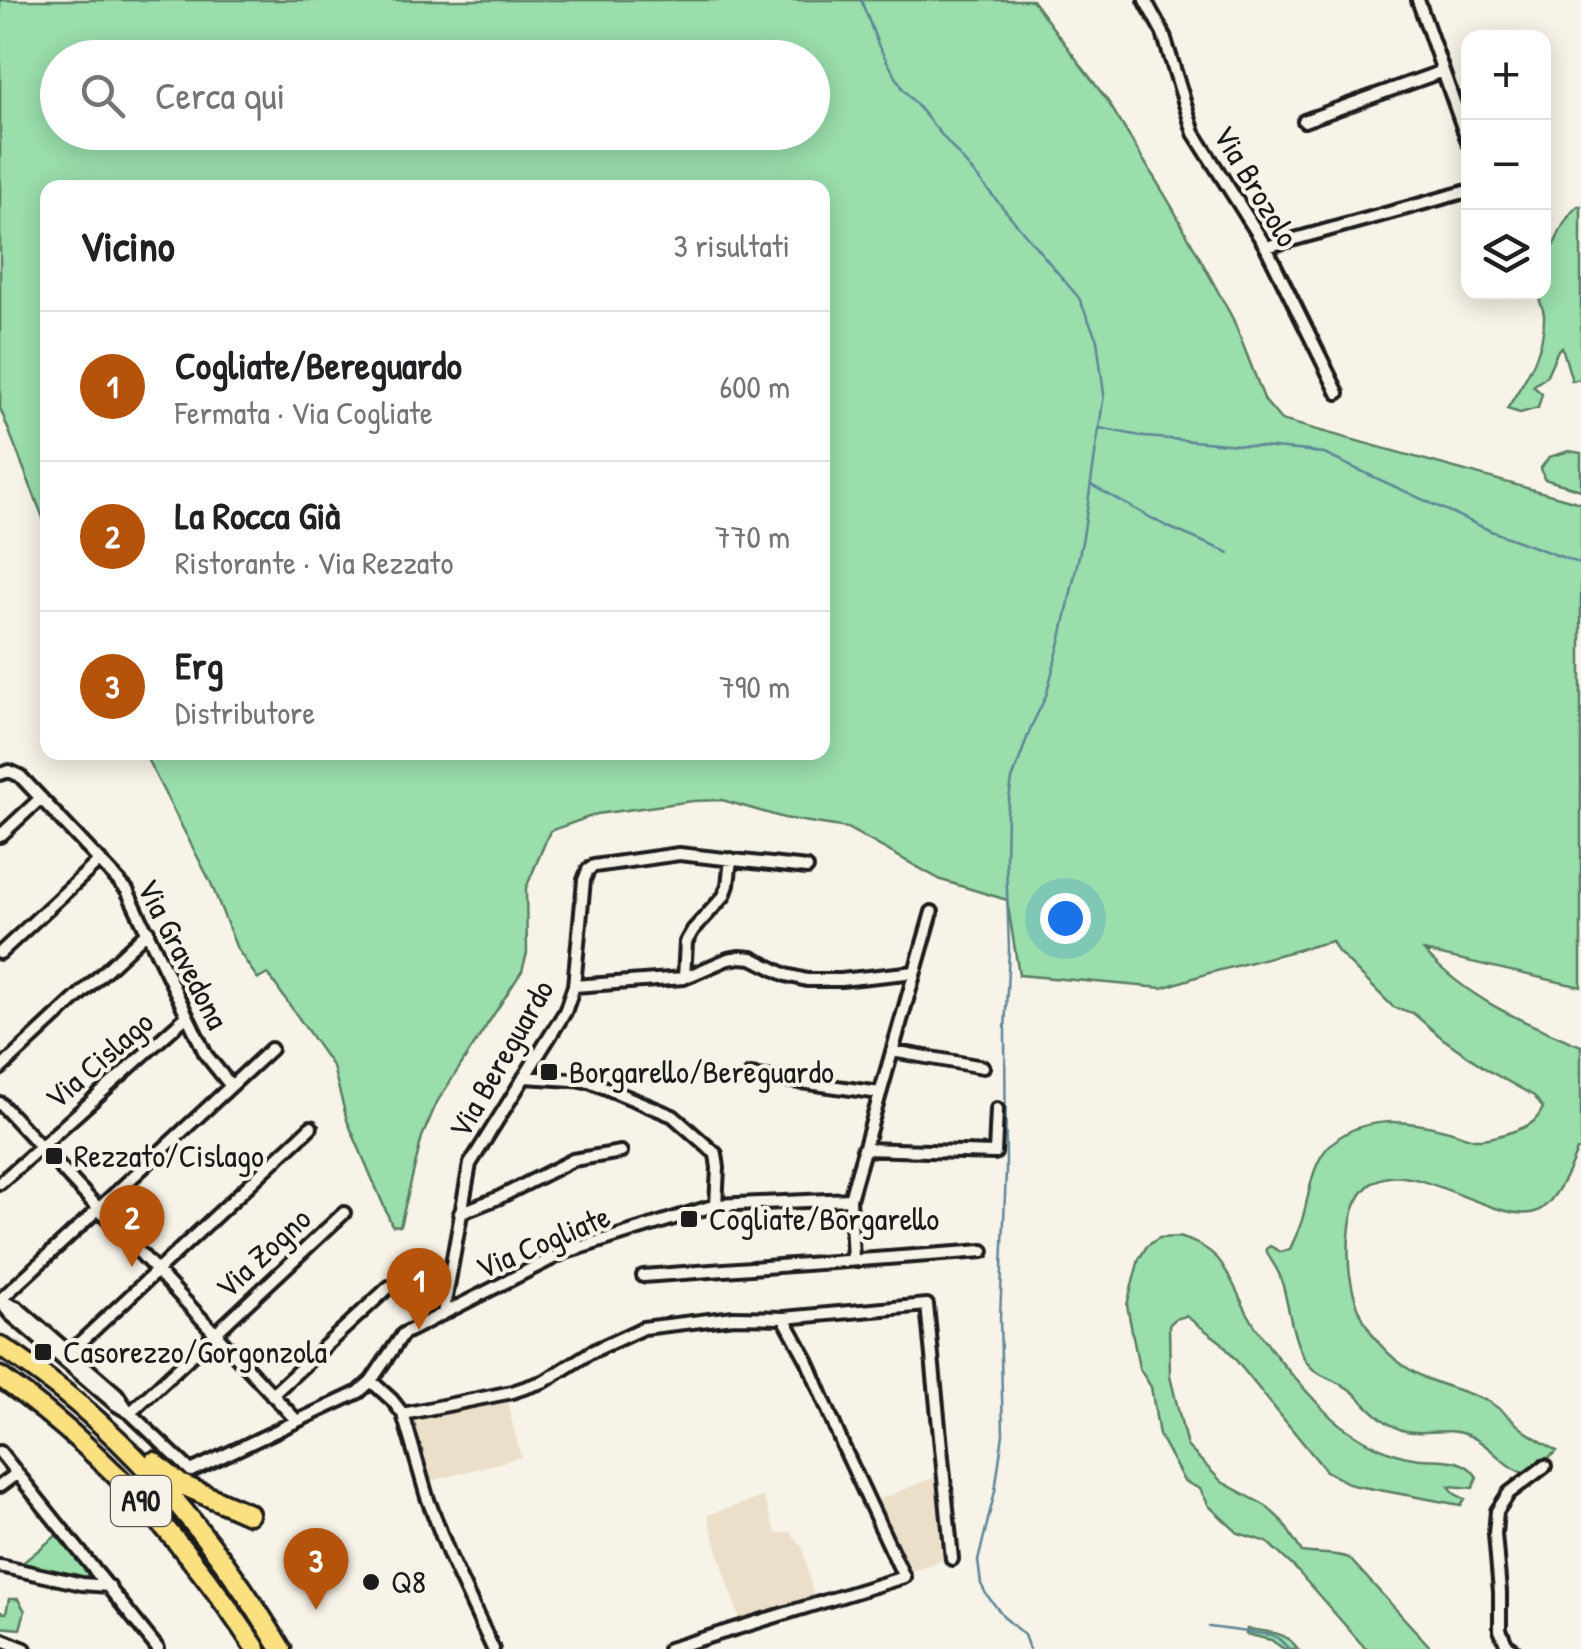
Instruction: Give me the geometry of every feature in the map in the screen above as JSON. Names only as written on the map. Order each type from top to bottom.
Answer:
[{"type":"highway","name":"A90","points":[[0,1346],[72,1400],[143,1466],[191,1519],[251,1600],[281,1649]]},
{"type":"highway","name":"A90","points":[[0,1377],[75,1438],[138,1498],[214,1588],[256,1649]]},
{"type":"highway","points":[[72,1400],[106,1418],[180,1484],[249,1514]]},
{"type":"street","name":"Via Brozolo","points":[[1145,0],[1163,33],[1194,133],[1266,247],[1338,393]]},
{"type":"street","points":[[1418,0],[1461,122]]},
{"type":"street","points":[[1304,121],[1443,71]]},
{"type":"street","points":[[1266,247],[1461,193]]},
{"type":"street","name":"Via Gravedona","points":[[0,774],[18,774],[128,890],[206,1055],[230,1086]]},
{"type":"street","points":[[0,836],[41,798]]},
{"type":"street","name":"Via Bereguardo","points":[[443,1314],[472,1160],[566,1009],[574,986],[586,873],[591,868],[670,854],[807,868]]},
{"type":"street","points":[[684,978],[686,942],[724,896],[731,859]]},
{"type":"street","points":[[0,953],[100,860]]},
{"type":"street","points":[[853,1260],[850,1199],[932,912]]},
{"type":"street","points":[[0,1068],[148,931]]},
{"type":"street","points":[[574,986],[684,978],[740,957],[807,980],[914,972]]},
{"type":"street","name":"Via Cislago","points":[[0,1183],[187,1016]]},
{"type":"street","points":[[0,1300],[272,1049]]},
{"type":"street","points":[[892,1050],[983,1066]]},
{"type":"street","points":[[750,1075],[880,1093]]},
{"type":"street","points":[[524,1077],[589,1081],[673,1116],[716,1154],[716,1205]]},
{"type":"street","points":[[0,1103],[297,1422]]},
{"type":"street","points":[[863,1149],[995,1153],[997,1109]]},
{"type":"street","points":[[70,1352],[311,1127]]},
{"type":"street","points":[[460,1213],[572,1160],[622,1152]]},
{"type":"street","name":"Via Cogliate","points":[[130,1413],[192,1470],[354,1395],[371,1381],[400,1337],[563,1253],[716,1205],[850,1199]]},
{"type":"street","name":"Via Zogno","points":[[130,1413],[344,1213]]},
{"type":"street","points":[[644,1276],[983,1251]]},
{"type":"street","points":[[272,1395],[389,1286]]},
{"type":"street","points":[[0,1300],[30,1331],[130,1413]]},
{"type":"street","points":[[0,1300],[18,1308],[70,1352],[120,1397],[130,1413]]},
{"type":"street","points":[[402,1414],[512,1392],[545,1381],[591,1352],[643,1328],[734,1317],[784,1318],[927,1304],[952,1559]]},
{"type":"street","points":[[669,1649],[904,1577],[807,1360],[784,1318]]},
{"type":"street","points":[[21,1342],[30,1331]]},
{"type":"street","points":[[371,1381],[402,1414],[450,1557],[493,1649]]},
{"type":"street","points":[[0,1452],[158,1649]]},
{"type":"street","points":[[1514,1649],[1506,1644],[1500,1630],[1497,1511],[1509,1493],[1545,1466]]},
{"type":"street","points":[[0,1486],[16,1474]]},
{"type":"street","points":[[0,1566],[109,1586]]},
{"type":"street","points":[[0,1639],[25,1649]]},
{"type":"shaded area","points":[[506,1398],[521,1457],[428,1482],[410,1421]]},
{"type":"shaded area","points":[[940,1475],[948,1558],[907,1573],[873,1502]]},
{"type":"shaded area","points":[[763,1497],[776,1533],[791,1532],[803,1548],[814,1600],[740,1622],[707,1515]]},
{"type":"green space","points":[[0,0],[1032,0],[1107,100],[1171,205],[1233,319],[1265,401],[1281,420],[1581,503],[1581,987],[1424,951],[1478,996],[1581,1046],[1581,1149],[1555,1194],[1535,1212],[1503,1210],[1405,1177],[1380,1179],[1366,1188],[1357,1201],[1348,1250],[1354,1295],[1372,1334],[1386,1351],[1425,1378],[1489,1402],[1557,1451],[1527,1474],[1511,1467],[1470,1436],[1452,1431],[1410,1432],[1388,1423],[1348,1388],[1308,1364],[1294,1333],[1280,1276],[1266,1249],[1290,1249],[1318,1163],[1341,1136],[1369,1124],[1399,1122],[1475,1139],[1497,1136],[1535,1120],[1543,1108],[1534,1096],[1489,1071],[1413,1013],[1393,1007],[1338,952],[1332,941],[1162,988],[1019,975],[1007,900],[941,880],[847,828],[784,818],[722,800],[597,814],[550,831],[526,888],[527,953],[522,971],[437,1102],[422,1137],[400,1226],[392,1225],[347,1120],[333,1067],[268,974],[258,979],[237,949],[211,883],[148,760],[830,760],[830,180],[40,180],[40,510],[0,408]]},
{"type":"green space","points":[[1581,206],[1581,379],[1572,381],[1562,347],[1546,377],[1533,386],[1542,394],[1538,408],[1520,413],[1507,409],[1538,353],[1544,315],[1539,300],[1551,300],[1551,255],[1571,213]]},
{"type":"green space","points":[[1569,451],[1581,453],[1581,490],[1544,479],[1541,468],[1549,457]]},
{"type":"green space","points":[[1178,1237],[1200,1245],[1218,1259],[1264,1339],[1333,1419],[1390,1452],[1456,1462],[1477,1477],[1473,1488],[1449,1486],[1465,1499],[1461,1505],[1352,1485],[1326,1471],[1221,1342],[1186,1316],[1169,1325],[1170,1376],[1187,1446],[1222,1482],[1266,1506],[1282,1521],[1302,1552],[1349,1558],[1432,1649],[1366,1649],[1267,1542],[1238,1533],[1209,1506],[1200,1489],[1184,1481],[1159,1435],[1151,1387],[1139,1368],[1127,1305],[1139,1259],[1147,1246],[1159,1238]]},
{"type":"green space","points":[[58,1534],[98,1580],[20,1565]]},
{"type":"green space","points":[[9,1599],[18,1599],[25,1611],[20,1629],[0,1627],[0,1612],[6,1613]]},
{"type":"green space","points":[[1247,1629],[1282,1636],[1298,1649],[1284,1649],[1271,1640],[1246,1634]]},
{"type":"waterway","points":[[861,0],[879,47],[903,89],[1079,298],[1097,340],[1104,394],[1083,537],[1061,638],[1046,696],[1012,780],[1007,812],[1006,1171],[1000,1318],[1003,1434],[995,1491],[978,1561],[986,1594],[1024,1635],[1029,1649]]},
{"type":"waterway","points":[[1099,428],[1146,437],[1324,454],[1491,531],[1581,564]]},
{"type":"waterway","points":[[1091,485],[1166,526],[1229,553]]},
{"type":"waterway","points":[[1209,1627],[1271,1635],[1289,1649]]},
{"type":"tunnel","points":[[0,1373],[21,1342]]},
{"type":"place","name":"Borgarello/Bereguardo","points":[[549,1072]]},
{"type":"place","name":"Rezzato/Cislago","points":[[54,1156]]},
{"type":"place","name":"Cogliate/Borgarello","points":[[689,1219]]},
{"type":"place","name":"La Rocca Già","points":[[132,1267]]},
{"type":"place","name":"Cogliate/Bereguardo","points":[[419,1330]]},
{"type":"place","name":"Casorezzo/Gorgonzola","points":[[43,1352]]},
{"type":"place","name":"Q8","points":[[371,1582]]},
{"type":"place","name":"Erg","points":[[316,1610]]}]
